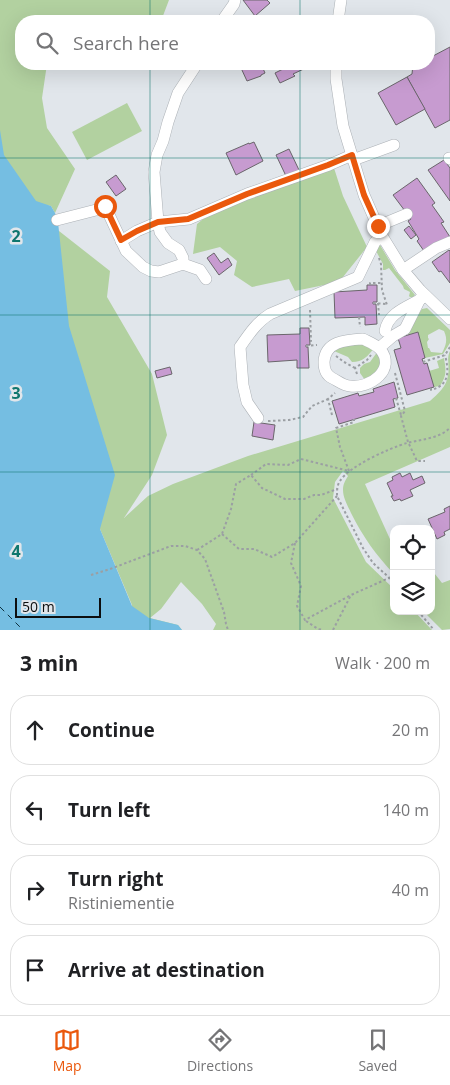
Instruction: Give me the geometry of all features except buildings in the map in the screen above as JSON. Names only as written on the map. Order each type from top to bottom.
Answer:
[{"type":"street","points":[[226,15],[235,0]]},
{"type":"street","points":[[339,15],[341,0]]},
{"type":"street","points":[[184,264],[178,250],[168,243],[160,232],[154,172],[157,155],[178,93],[193,70]]},
{"type":"street","points":[[336,70],[343,126],[364,195],[380,231],[403,270],[423,297],[450,319]]},
{"type":"street","points":[[121,240],[158,222],[188,219],[247,194],[328,165],[394,145]]},
{"type":"street","points":[[58,220],[105,206],[126,251],[143,267],[159,272],[184,264],[200,270],[206,279]]},
{"type":"street","points":[[258,418],[247,402],[240,347],[255,326],[270,314],[358,277],[380,231],[407,214]]},
{"type":"street","points":[[403,270],[436,248],[450,242]]},
{"type":"street","points":[[385,331],[388,320],[392,316],[423,297]]},
{"type":"street","points":[[378,347],[405,329],[423,297]]},
{"type":"street","points":[[363,339],[378,347],[384,356],[384,368],[376,380],[359,386],[348,386],[329,376],[326,371],[324,360],[326,352],[337,343],[363,339]]},
{"type":"path","points":[[372,248],[378,255],[381,264],[381,283],[386,303]]},
{"type":"path","points":[[370,285],[370,283],[381,283]]},
{"type":"path","points":[[309,298],[310,341]]},
{"type":"path","points":[[359,317],[360,330]]},
{"type":"path","points":[[355,368],[367,360],[378,347]]},
{"type":"path","points":[[423,362],[445,355],[450,347]]},
{"type":"path","points":[[326,352],[333,354],[355,368],[359,386]]},
{"type":"path","points":[[431,388],[432,390],[438,389],[443,386],[447,378],[445,355]]},
{"type":"path","points":[[395,372],[405,411],[401,416]]},
{"type":"path","points":[[258,418],[266,421],[303,418],[312,406],[336,393],[340,383]]},
{"type":"path","points":[[396,398],[408,442],[417,461],[425,461]]},
{"type":"path","points":[[328,399],[332,415]]},
{"type":"path","points":[[349,471],[340,447],[336,428],[354,422],[354,419]]},
{"type":"path","points":[[305,620],[350,595],[390,578],[373,563],[363,548],[337,496],[340,481],[349,471],[387,449],[408,442],[431,438],[450,428]]},
{"type":"path","points":[[197,550],[222,534],[231,509],[236,484],[266,464],[288,466],[300,459],[349,471]]},
{"type":"path","points":[[251,475],[262,488],[286,499],[304,499],[337,489]]},
{"type":"path","points":[[222,534],[238,548],[254,549],[272,556],[296,543],[337,496]]},
{"type":"path","points":[[296,543],[291,563],[301,586],[298,606],[305,620],[318,629],[323,630]]},
{"type":"path","points":[[91,575],[171,546],[185,546],[197,550],[205,559],[224,612],[228,630]]},
{"type":"path","points":[[333,630],[350,595]]},
{"type":"path","points":[[421,615],[434,630]]},
{"type":"green space","points":[[0,0],[169,0],[163,15],[15,15],[15,70],[46,70],[42,98],[47,128],[75,169],[55,213],[51,206],[0,196]]},
{"type":"green space","points":[[127,103],[142,131],[87,160],[72,132]]},
{"type":"green space","points":[[334,168],[343,196],[367,247],[339,282],[295,291],[289,279],[252,287],[234,275],[237,261],[220,247],[193,254],[197,224],[219,206]]},
{"type":"green space","points":[[59,231],[110,271],[107,297],[152,374],[167,435],[152,475],[124,518],[148,496],[173,484],[248,456],[430,401],[446,383],[450,351],[450,447],[365,484],[390,539],[390,570],[370,545],[351,513],[343,493],[344,484],[348,476],[343,471],[335,482],[333,498],[366,562],[390,585],[390,615],[418,615],[432,630],[213,630],[216,624],[202,604],[181,582],[161,609],[150,618],[178,625],[182,630],[132,630],[132,605],[100,529],[23,279]]},
{"type":"green space","points":[[380,245],[395,270],[415,295],[413,297],[409,296],[410,292],[404,289],[389,268],[383,270],[383,264],[375,249]]},
{"type":"green space","points":[[427,308],[450,330],[450,343],[443,354],[425,358],[418,332],[408,335],[408,330],[422,309]],"holes":[[[439,329],[444,331],[446,342],[442,353],[431,352],[428,348],[428,335]]]},
{"type":"green space","points":[[354,342],[374,348],[365,358],[356,362],[352,362],[348,357],[334,351],[344,343]]},
{"type":"green space","points":[[378,351],[382,356],[380,371],[365,380],[360,373],[360,368],[370,362]]},
{"type":"green space","points":[[444,358],[444,379],[440,386],[434,387],[429,371],[439,368],[437,361]]},
{"type":"green space","points":[[435,574],[442,583],[450,580],[450,629],[442,630],[427,615],[435,615]]},
{"type":"water","points":[[0,130],[4,155],[36,201],[51,206],[58,222],[69,326],[115,475],[100,529],[132,606],[149,618],[178,625],[182,630],[0,630]]},
{"type":"ferry route","points":[[0,607],[23,630]]},
{"type":"route","points":[[105,206],[121,240],[158,222],[188,219],[247,194],[352,155],[364,195],[378,226]]}]
